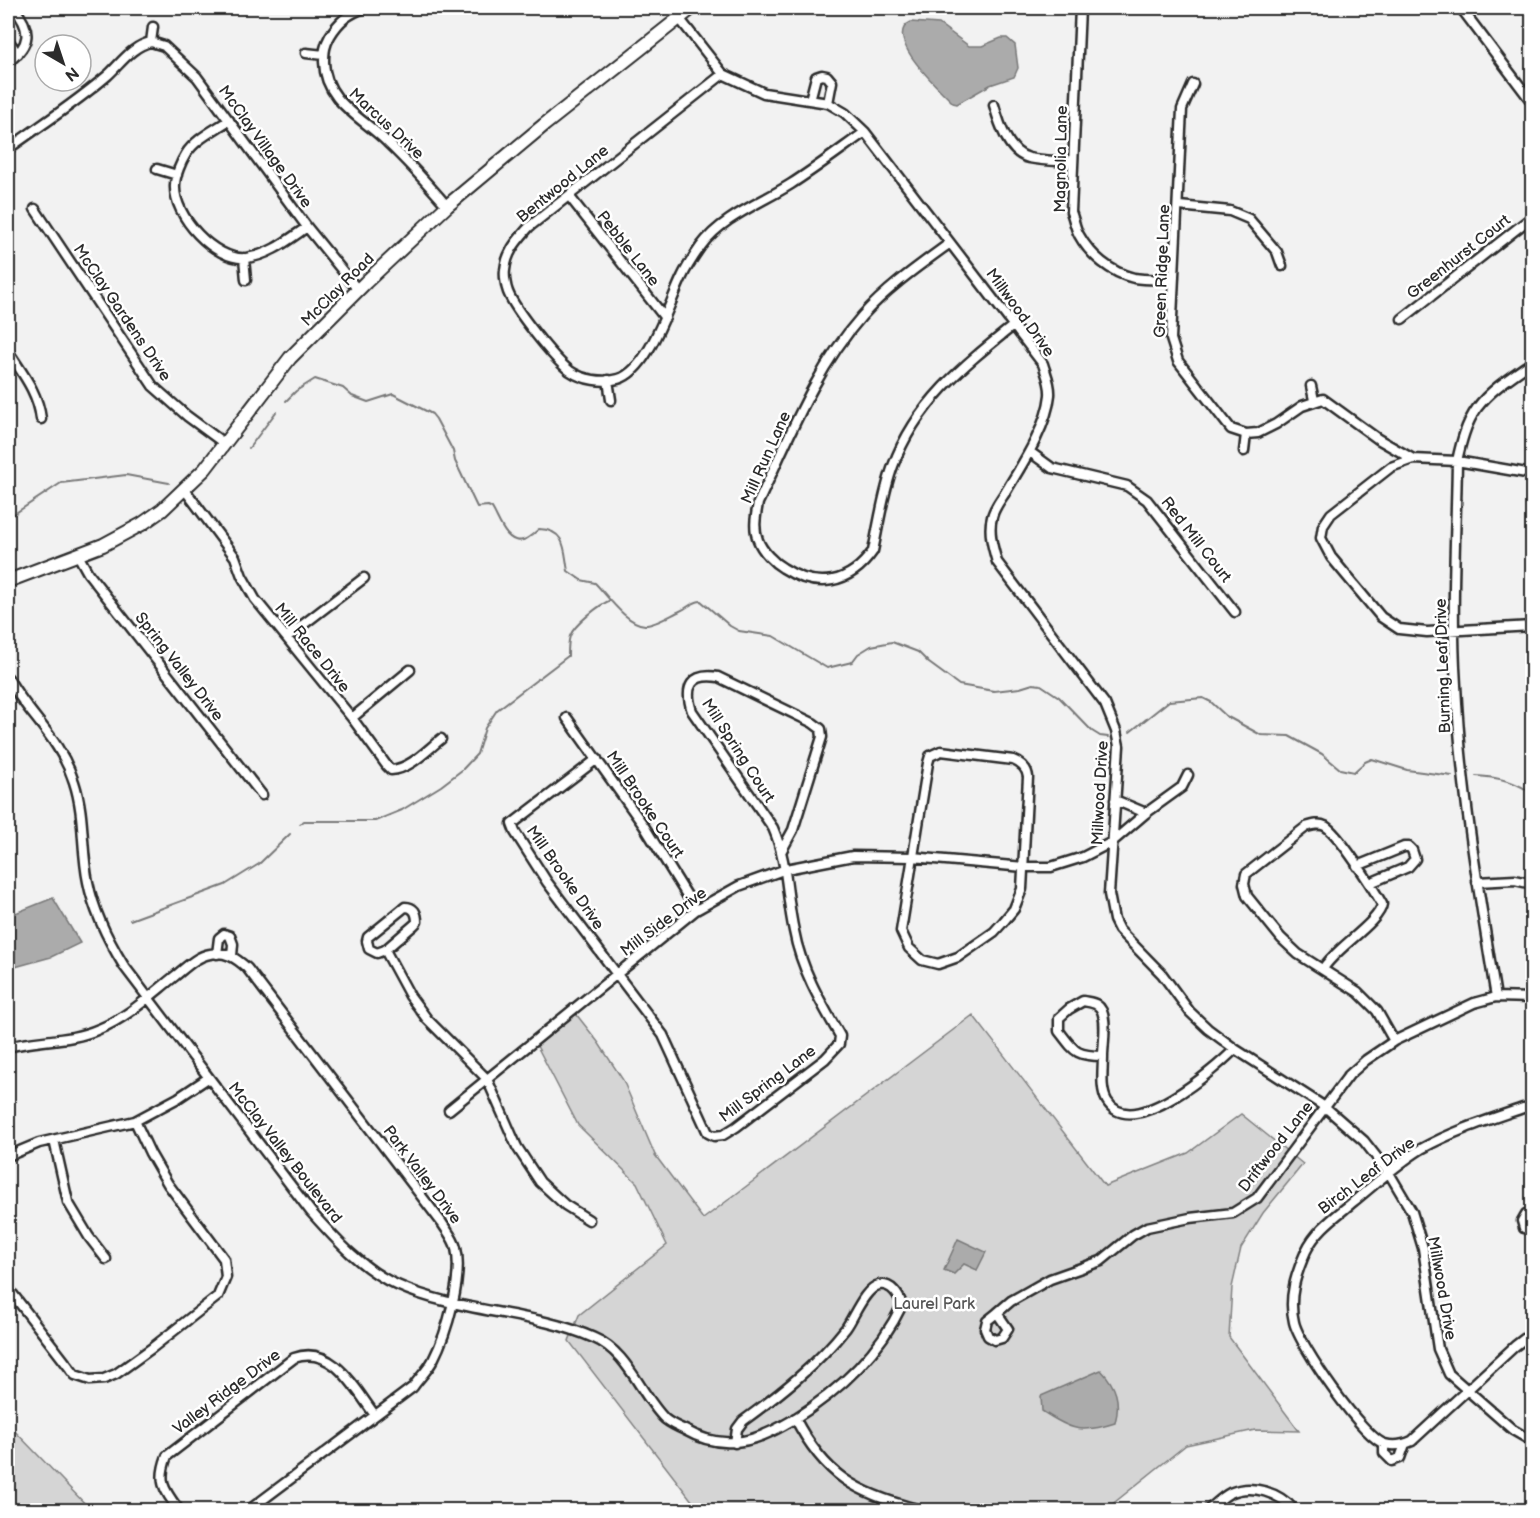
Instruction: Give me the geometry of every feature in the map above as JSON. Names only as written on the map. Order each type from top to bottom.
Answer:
[{"type":"main road","name":"McClay Road","points":[[8,581],[103,545],[142,524],[185,490],[225,444],[291,358],[358,290],[447,206],[544,125],[692,8]]},
{"type":"street","points":[[8,62],[18,54],[27,39],[27,30],[14,8]]},
{"type":"street","points":[[306,53],[324,55],[325,44],[337,24],[354,12],[365,8]]},
{"type":"street","name":"Magnolia Lane","points":[[1080,8],[1071,212],[1079,234],[1109,268],[1135,278],[1173,280]]},
{"type":"street","points":[[1461,8],[1533,102]]},
{"type":"street","name":"Millwood Drive","points":[[680,18],[723,74],[764,93],[828,103],[845,113],[865,132],[1043,364],[1049,382],[1050,395],[1046,411],[1030,452],[992,514],[990,528],[997,562],[1105,705],[1116,731],[1119,746],[1109,894],[1114,920],[1119,930],[1162,974],[1190,1012],[1235,1049],[1325,1107],[1364,1141],[1389,1173],[1412,1212],[1423,1248],[1438,1349],[1449,1374],[1513,1430],[1533,1441]]},
{"type":"street","points":[[9,146],[107,75],[134,49],[143,43],[151,42],[153,27]]},
{"type":"street","points":[[8,40],[18,54]]},
{"type":"street","name":"McClay Village Drive","points":[[151,42],[164,46],[188,68],[307,227],[358,290]]},
{"type":"street","name":"Marcus Drive","points":[[324,55],[326,79],[344,105],[385,140],[447,206]]},
{"type":"street","name":"Bentwood Lane","points":[[608,380],[583,377],[570,371],[534,329],[508,292],[504,271],[511,248],[529,227],[723,74]]},
{"type":"street","points":[[810,100],[816,78],[822,75],[827,76],[832,82],[828,103]]},
{"type":"street","name":"Green Ridge Lane","points":[[1193,84],[1182,109],[1171,339],[1178,361],[1231,429],[1245,434]]},
{"type":"street","points":[[994,105],[1000,127],[1016,151],[1027,158],[1072,162]]},
{"type":"street","points":[[229,120],[193,145],[185,156],[175,186],[178,202],[186,219],[196,232],[225,256],[244,258],[265,254],[307,227]]},
{"type":"street","points":[[611,400],[608,380],[619,379],[641,362],[651,347],[683,276],[703,244],[724,224],[791,184],[865,132]]},
{"type":"street","points":[[157,169],[177,175]]},
{"type":"street","name":"Pebble Lane","points":[[569,196],[665,318]]},
{"type":"street","points":[[1179,206],[1230,211],[1249,219],[1277,252],[1282,266]]},
{"type":"street","name":"McClay Gardens Drive","points":[[35,209],[153,387],[186,416],[225,444]]},
{"type":"street","name":"Greenhurst Court","points":[[1402,319],[1533,217]]},
{"type":"street","name":"Mill Run Lane","points":[[950,243],[898,282],[862,316],[837,348],[815,385],[758,503],[755,521],[758,540],[774,562],[805,579],[821,582],[842,578],[855,571],[866,561],[873,551],[893,465],[921,413],[943,386],[977,354],[1014,325]]},
{"type":"street","points":[[244,258],[246,280]]},
{"type":"street","points":[[8,351],[33,390],[39,404],[41,419]]},
{"type":"street","name":"Burning Leaf Drive","points":[[1496,997],[1477,882],[1460,746],[1455,683],[1457,461],[1463,436],[1477,408],[1533,362]]},
{"type":"street","points":[[1311,386],[1314,400]]},
{"type":"street","points":[[1244,451],[1245,434],[1258,433],[1302,406],[1314,400],[1323,399],[1413,459]]},
{"type":"street","points":[[1391,446],[1393,466]]},
{"type":"street","name":"Red Mill Court","points":[[1030,452],[1052,468],[1127,486],[1147,500],[1235,612]]},
{"type":"street","points":[[1533,474],[1457,461],[1413,459],[1393,466],[1331,514],[1323,526],[1321,538],[1331,557],[1381,617],[1399,629],[1427,632],[1533,626]]},
{"type":"street","name":"Mill Race Drive","points":[[185,490],[235,557],[249,591],[392,770],[407,765],[441,738]]},
{"type":"street","name":"Spring Valley Drive","points":[[78,555],[88,573],[262,795]]},
{"type":"street","points":[[287,637],[364,578]]},
{"type":"street","points":[[352,718],[410,670]]},
{"type":"street","name":"Mill Spring Court","points":[[782,850],[793,830],[822,737],[820,729],[813,723],[718,677],[697,678],[692,682],[688,691],[692,711],[773,828],[782,850],[786,869]]},
{"type":"street","name":"McClay Valley Boulevard","points":[[8,678],[20,699],[53,738],[75,782],[80,806],[87,881],[105,934],[124,966],[208,1078],[336,1240],[364,1264],[396,1285],[452,1303],[566,1328],[594,1338],[615,1352],[666,1420],[698,1437],[735,1443]]},
{"type":"street","name":"Mill Brooke Court","points":[[567,718],[644,826],[696,910]]},
{"type":"street","points":[[941,752],[1013,760],[1027,771],[1024,867],[1022,889],[1014,909],[994,932],[958,957],[938,964],[922,960],[909,948],[901,931],[930,756],[941,752]]},
{"type":"street","name":"Mill Brooke Drive","points":[[597,759],[512,824],[547,882],[616,974]]},
{"type":"street","name":"Mill Side Drive","points":[[448,1110],[696,910],[739,886],[786,869],[853,856],[912,857],[1024,867],[1051,867],[1083,857],[1112,842],[1182,787],[1188,775]]},
{"type":"street","points":[[1115,800],[1146,813]]},
{"type":"street","points":[[1323,969],[1351,938],[1379,914],[1382,904],[1370,883],[1329,830],[1323,825],[1315,824],[1306,827],[1246,874],[1244,884],[1247,896],[1281,938],[1298,954],[1358,992],[1377,1011],[1394,1041]]},
{"type":"street","points":[[1357,866],[1404,847],[1412,850],[1415,860],[1408,867],[1370,883]]},
{"type":"street","name":"Mill Spring Lane","points":[[616,974],[663,1035],[708,1133],[714,1136],[723,1135],[825,1059],[839,1044],[840,1036],[817,995],[799,952],[793,931],[786,869]]},
{"type":"street","points":[[1477,882],[1515,880],[1533,884]]},
{"type":"street","points":[[405,907],[412,908],[417,915],[417,922],[385,950],[377,953],[369,949],[368,937],[405,907]]},
{"type":"street","name":"Park Valley Drive","points":[[217,954],[219,938],[224,934],[230,936],[233,944],[232,956],[253,975],[450,1234],[456,1245],[459,1264],[452,1303],[443,1334],[432,1362],[413,1387],[249,1510]]},
{"type":"street","points":[[385,950],[410,996],[427,1019],[487,1079],[517,1147],[540,1182],[565,1205],[589,1220]]},
{"type":"street","points":[[8,1047],[57,1040],[98,1030],[125,1014],[196,960],[209,954],[232,956]]},
{"type":"street","name":"Driftwood Lane","points":[[997,1313],[1011,1301],[1050,1278],[1101,1261],[1133,1235],[1147,1227],[1238,1211],[1257,1198],[1355,1068],[1394,1041],[1474,1003],[1496,997],[1533,998]]},
{"type":"street","points":[[1103,1056],[1078,1054],[1059,1031],[1059,1018],[1083,1001],[1098,1005],[1103,1010],[1105,1019],[1103,1084],[1106,1100],[1119,1112],[1131,1114],[1176,1097],[1210,1072],[1235,1049]]},
{"type":"street","points":[[8,1156],[23,1148],[135,1120],[178,1098],[208,1078]]},
{"type":"street","name":"Birch Leaf Drive","points":[[1405,1444],[1400,1458],[1392,1461],[1384,1453],[1384,1444],[1371,1435],[1320,1371],[1303,1345],[1294,1324],[1291,1301],[1295,1281],[1306,1250],[1321,1228],[1420,1150],[1461,1130],[1523,1108],[1533,1107]]},
{"type":"street","points":[[8,1288],[75,1375],[90,1380],[104,1379],[116,1374],[218,1296],[226,1277],[224,1258],[168,1184],[135,1120]]},
{"type":"street","points":[[54,1140],[68,1202],[89,1237],[106,1259]]},
{"type":"street","points":[[1533,1214],[1526,1214],[1522,1221],[1524,1228],[1533,1230]]},
{"type":"street","points":[[879,1285],[893,1290],[899,1296],[902,1305],[872,1353],[840,1387],[795,1418],[770,1433],[735,1443],[737,1429],[742,1421],[817,1362],[848,1325],[869,1291],[879,1285]]},
{"type":"street","points":[[1384,1444],[1405,1444],[1421,1435],[1515,1346],[1533,1333]]},
{"type":"street","name":"Valley Ridge Drive","points":[[179,1510],[164,1490],[162,1469],[166,1456],[294,1358],[313,1354],[327,1359],[338,1367],[375,1415]]},
{"type":"street","points":[[795,1418],[831,1469],[848,1484],[881,1499],[916,1509]]},
{"type":"street","points":[[1208,1510],[1231,1493],[1258,1490],[1267,1491],[1282,1498],[1294,1510]]},
{"type":"green space","name":"Laurel Park","points":[[576,1014],[623,1080],[655,1155],[703,1219],[973,1015],[1105,1186],[1188,1153],[1241,1114],[1303,1164],[1263,1213],[1241,1248],[1232,1287],[1229,1337],[1299,1431],[1255,1430],[1186,1445],[1105,1510],[699,1510],[569,1341],[579,1315],[667,1245],[637,1183],[578,1125],[537,1046]]},
{"type":"green space","points":[[8,1424],[91,1510],[8,1509]]},
{"type":"shaded area","points":[[911,22],[939,24],[969,46],[982,46],[1001,38],[1007,38],[1015,45],[1018,68],[1014,77],[990,85],[957,104],[953,103],[927,76],[908,51],[903,39],[903,29]]},
{"type":"shaded area","points":[[53,898],[80,943],[51,957],[8,969],[8,916]]},
{"type":"shaded area","points":[[958,1239],[986,1252],[977,1270],[964,1264],[954,1274],[944,1270]]},
{"type":"shaded area","points":[[1101,1370],[1116,1394],[1115,1423],[1093,1428],[1077,1428],[1042,1411],[1041,1396]]},
{"type":"waterway","points":[[286,401],[296,391],[315,379],[343,388],[352,396],[368,402],[393,394],[432,414],[453,451],[455,461],[477,507],[492,508],[508,535],[517,541],[527,538],[539,529],[555,533],[562,543],[568,571],[581,580],[595,583],[617,608],[638,623],[645,625],[663,620],[701,601],[739,631],[773,636],[827,668],[852,662],[858,654],[871,646],[892,642],[918,652],[959,685],[994,691],[1033,684],[1041,685],[1059,697],[1092,731],[1100,736],[1108,737]]},
{"type":"waterway","points":[[249,448],[276,412]]},
{"type":"waterway","points":[[8,518],[61,483],[126,475],[169,483]]},
{"type":"waterway","points":[[300,824],[304,821],[375,821],[402,810],[441,786],[462,770],[477,754],[485,728],[497,710],[568,656],[572,631],[588,615],[611,600]]},
{"type":"waterway","points":[[1130,732],[1169,701],[1203,698],[1226,716],[1261,735],[1289,736],[1322,754],[1340,769],[1354,772],[1372,759],[1407,770],[1452,776]]},
{"type":"waterway","points":[[1476,776],[1506,780],[1532,794]]},
{"type":"waterway","points":[[130,920],[225,885],[259,864],[290,834]]}]
